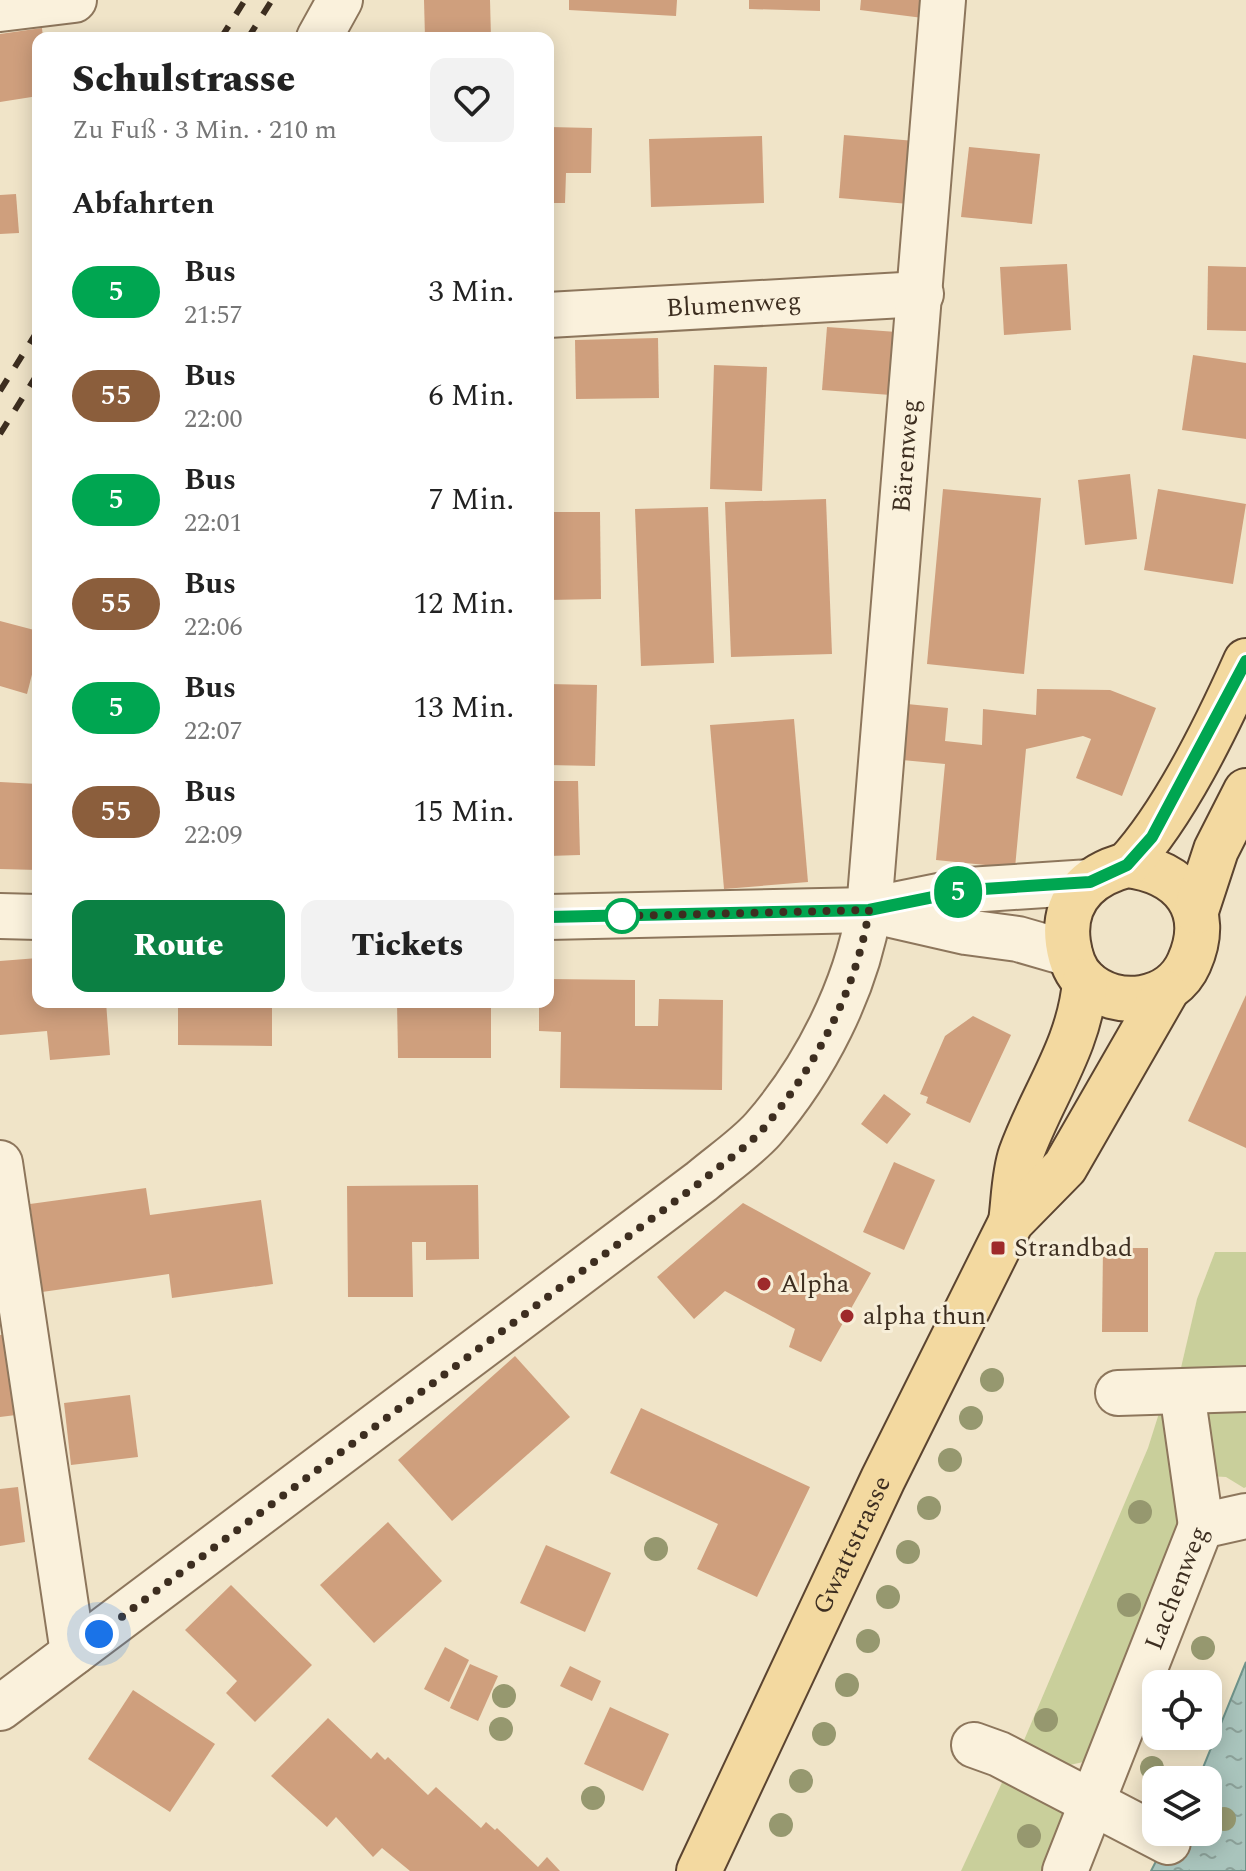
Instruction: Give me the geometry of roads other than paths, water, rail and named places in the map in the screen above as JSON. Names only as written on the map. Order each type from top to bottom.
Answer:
[{"type":"main road","points":[[1246,661],[1172,805],[1152,837],[1072,902],[1068,916],[1077,968],[1121,996],[1165,993],[1175,984],[1191,958],[1198,934],[1196,911],[1216,850],[1246,791]]},
{"type":"main road","points":[[1109,874],[1164,874],[1183,889],[1196,911]]},
{"type":"main road","name":"Gwattstrasse","points":[[1011,1222],[1020,1156],[1067,1054],[1083,1006],[1077,968]]},
{"type":"main road","name":"Gwattstrasse","points":[[699,1871],[883,1479],[1011,1222],[1065,1167],[1165,993]]},
{"type":"street","points":[[0,9],[74,0]]},
{"type":"street","points":[[322,32],[340,0]]},
{"type":"street","name":"Bärenweg","points":[[0,1708],[702,1181],[761,1131],[795,1087],[831,1025],[861,954],[869,910],[943,0]]},
{"type":"street","name":"Blumenweg","points":[[554,315],[921,294]]},
{"type":"street","points":[[554,917],[869,910],[968,890],[1109,874]]},
{"type":"street","points":[[869,910],[966,932],[1018,939],[1077,968]]},
{"type":"street","points":[[0,916],[32,917]]},
{"type":"street","points":[[0,1163],[73,1653]]},
{"type":"street","points":[[1118,1393],[1246,1389]]},
{"type":"street","points":[[1182,1392],[1201,1526]]},
{"type":"street","name":"Lachenweg","points":[[1065,1871],[1094,1804],[1201,1526],[1246,1516]]},
{"type":"street","points":[[974,1745],[1142,1829]]},
{"type":"water","points":[[1246,1662],[1246,1871],[1151,1871],[1164,1846],[1222,1846],[1222,1766],[1204,1766],[1210,1750],[1222,1750],[1222,1721]]},
{"type":"railway","points":[[225,32],[245,0]]},
{"type":"railway","points":[[252,32],[272,0]]},
{"type":"railway","points":[[0,391],[32,340]]},
{"type":"railway","points":[[0,434],[32,383]]},
{"type":"place","name":"Strandbad","points":[[998,1248]]},
{"type":"place","name":"Alpha","points":[[764,1284]]},
{"type":"place","name":"alpha thun","points":[[847,1316]]}]
